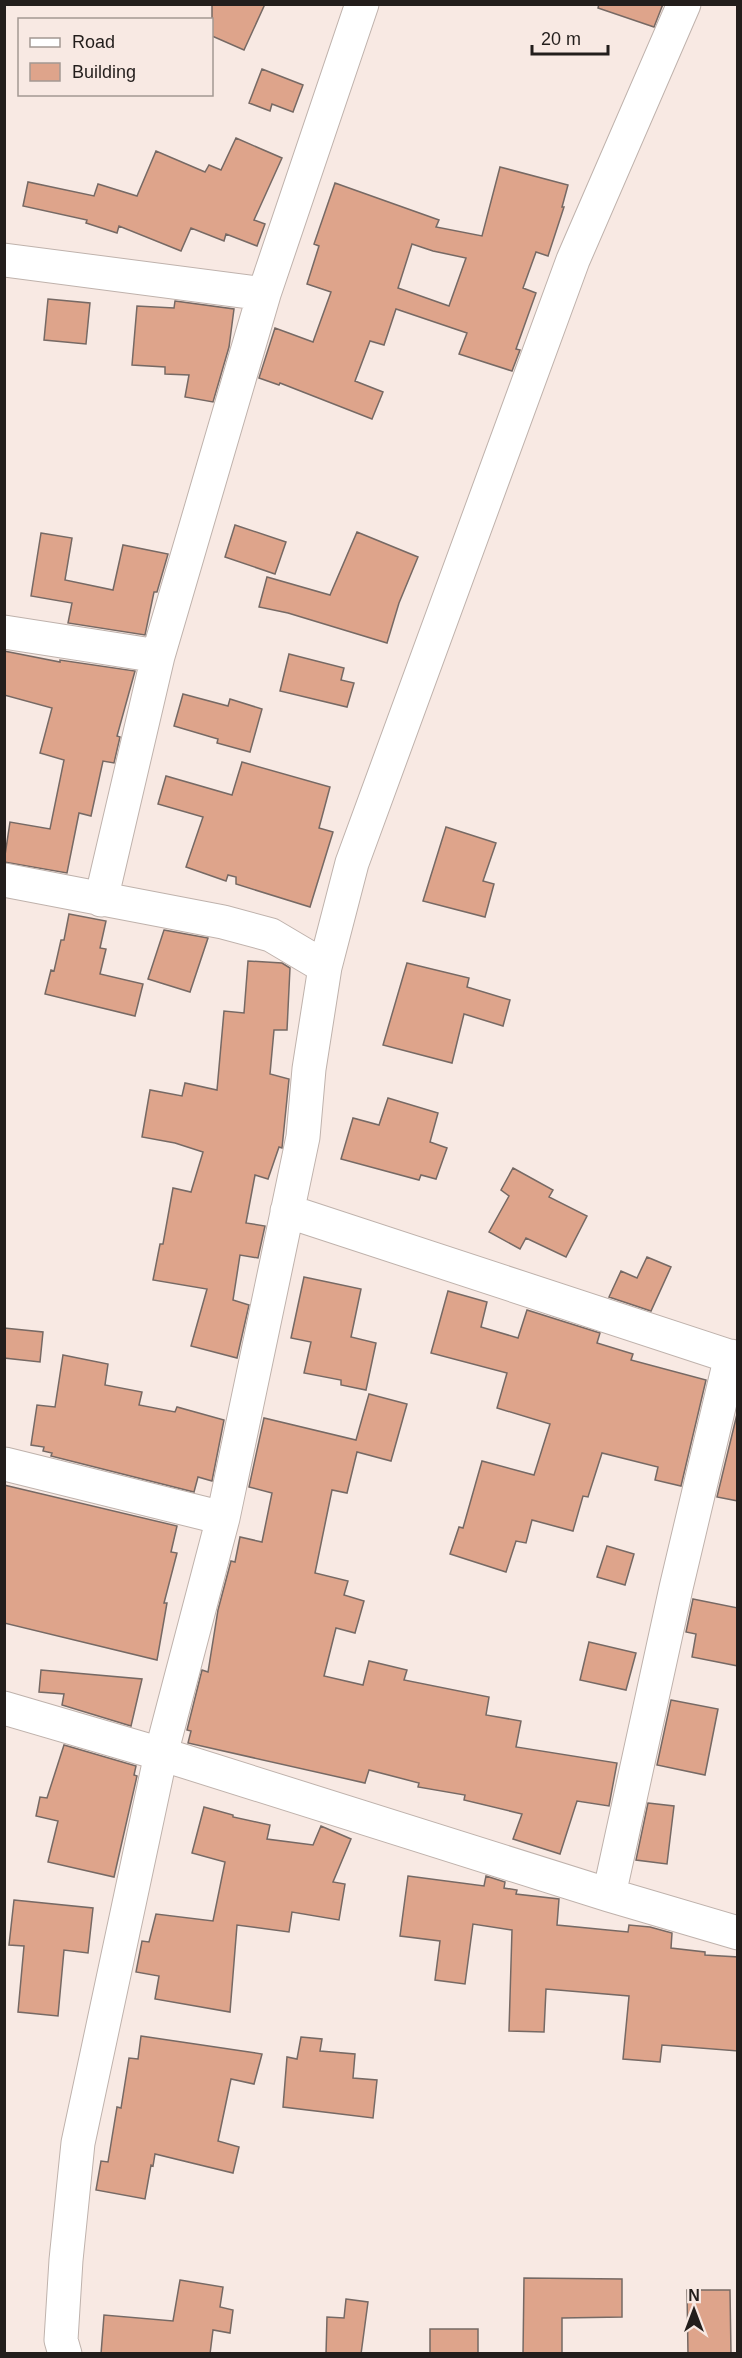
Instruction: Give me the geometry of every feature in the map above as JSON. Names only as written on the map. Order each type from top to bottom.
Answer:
[{"type":"street","points":[[101,900],[158,656],[264,294],[362,4]]},
{"type":"street","points":[[65,2354],[61,2329],[78,2143],[161,1754],[223,1518],[303,1137],[309,1070],[325,967],[352,863],[573,260],[684,4]]},
{"type":"street","points":[[4,260],[264,294]]},
{"type":"street","points":[[4,632],[158,656]]},
{"type":"street","points":[[4,880],[223,922],[271,935],[325,967]]},
{"type":"street","points":[[287,1211],[734,1357],[676,1588],[609,1895]]},
{"type":"street","points":[[5,1464],[223,1518]]},
{"type":"street","points":[[4,1708],[161,1754],[609,1895],[738,1933]]},
{"type":"building","points":[[212,4],[265,4],[244,50],[213,36]]},
{"type":"building","points":[[599,4],[663,4],[654,27],[598,8]]},
{"type":"building","points":[[262,69],[303,85],[293,112],[272,104],[270,111],[249,103]]},
{"type":"building","points":[[236,138],[282,158],[254,220],[265,224],[257,246],[226,234],[224,241],[191,228],[181,251],[119,226],[117,233],[86,223],[87,220],[23,206],[28,182],[94,196],[98,184],[137,196],[156,151],[205,172],[209,165],[221,170]]},
{"type":"building","points":[[500,167],[568,185],[562,207],[564,207],[548,256],[536,252],[523,288],[536,293],[516,349],[520,350],[512,371],[459,354],[467,333],[396,309],[384,345],[370,341],[355,381],[383,392],[372,419],[280,383],[279,385],[259,378],[275,328],[313,342],[331,292],[307,284],[319,246],[314,244],[335,183],[439,220],[436,227],[482,236]],"holes":[[[412,244],[466,258],[449,306],[398,288]]]},
{"type":"building","points":[[48,299],[90,303],[86,344],[44,340]]},
{"type":"building","points":[[175,301],[234,309],[229,347],[213,402],[185,397],[189,375],[165,374],[165,367],[132,365],[137,306],[174,308]]},
{"type":"building","points":[[235,525],[286,542],[275,574],[225,557]]},
{"type":"building","points":[[357,532],[418,557],[399,603],[387,643],[288,613],[259,607],[267,577],[330,595]]},
{"type":"building","points":[[41,533],[72,538],[65,580],[113,590],[123,545],[168,554],[157,592],[154,592],[145,635],[68,623],[72,603],[31,596]]},
{"type":"building","points":[[4,651],[60,662],[60,660],[135,671],[117,736],[120,737],[114,763],[103,761],[91,816],[79,813],[67,873],[4,862],[10,822],[50,829],[64,760],[40,753],[52,708],[4,695]]},
{"type":"building","points":[[289,654],[344,668],[341,680],[354,683],[347,707],[280,691]]},
{"type":"building","points":[[183,694],[228,706],[230,699],[262,709],[250,752],[217,743],[218,739],[174,726]]},
{"type":"building","points":[[242,762],[330,787],[319,828],[333,832],[310,907],[236,884],[236,877],[228,875],[226,881],[186,867],[203,817],[158,804],[166,776],[232,795]]},
{"type":"building","points":[[446,827],[496,843],[483,881],[494,884],[485,917],[423,901]]},
{"type":"building","points":[[69,914],[106,921],[100,948],[106,949],[100,974],[143,984],[135,1016],[45,994],[51,970],[54,971],[61,940],[64,940]]},
{"type":"building","points":[[164,930],[208,938],[190,992],[148,979]]},
{"type":"building","points":[[248,961],[282,963],[290,968],[287,1030],[274,1030],[270,1074],[289,1079],[282,1148],[279,1147],[268,1179],[255,1175],[246,1223],[265,1226],[258,1258],[240,1255],[233,1300],[249,1305],[237,1358],[191,1346],[207,1289],[153,1280],[160,1244],[163,1244],[173,1188],[191,1192],[203,1152],[175,1143],[142,1137],[150,1090],[182,1096],[185,1083],[217,1090],[224,1011],[244,1013]]},
{"type":"building","points":[[407,963],[469,978],[467,987],[510,1000],[503,1026],[464,1014],[452,1063],[383,1045]]},
{"type":"building","points":[[388,1098],[438,1113],[430,1142],[447,1148],[436,1179],[421,1175],[419,1180],[341,1159],[353,1118],[379,1125]]},
{"type":"building","points":[[513,1168],[553,1190],[549,1197],[587,1216],[566,1257],[526,1238],[520,1249],[489,1232],[509,1196],[501,1190]]},
{"type":"building","points":[[647,1257],[671,1267],[651,1311],[609,1297],[621,1271],[637,1278]]},
{"type":"building","points":[[304,1277],[361,1289],[351,1337],[376,1343],[366,1390],[341,1385],[341,1380],[304,1373],[311,1342],[291,1338]]},
{"type":"building","points":[[448,1291],[487,1302],[481,1327],[518,1338],[527,1310],[600,1333],[597,1343],[633,1354],[631,1360],[706,1380],[681,1486],[655,1480],[658,1467],[602,1453],[588,1497],[583,1496],[573,1531],[532,1520],[526,1543],[516,1541],[506,1572],[450,1554],[459,1527],[463,1528],[482,1461],[534,1475],[550,1424],[497,1408],[507,1373],[431,1353]]},
{"type":"building","points":[[4,1328],[43,1332],[40,1362],[4,1358]]},
{"type":"building","points":[[63,1355],[108,1364],[105,1385],[142,1392],[139,1405],[175,1412],[177,1407],[224,1420],[212,1481],[198,1477],[194,1492],[51,1456],[52,1453],[43,1451],[44,1447],[31,1445],[37,1405],[55,1407]]},
{"type":"building","points":[[369,1394],[407,1404],[391,1461],[357,1452],[347,1493],[332,1490],[315,1573],[348,1581],[344,1595],[364,1601],[355,1633],[336,1628],[324,1676],[363,1685],[369,1661],[407,1670],[404,1680],[489,1697],[486,1715],[521,1721],[516,1747],[617,1763],[609,1806],[577,1801],[560,1854],[513,1839],[522,1814],[464,1800],[465,1795],[418,1787],[419,1783],[369,1770],[365,1783],[188,1743],[191,1731],[187,1730],[202,1670],[208,1672],[218,1610],[231,1561],[235,1562],[240,1537],[262,1542],[272,1493],[249,1487],[264,1418],[356,1440]]},
{"type":"building","points":[[738,1410],[738,1501],[717,1497]]},
{"type":"building","points":[[4,1485],[177,1526],[171,1552],[177,1553],[164,1603],[167,1603],[157,1660],[4,1623]]},
{"type":"building","points":[[607,1546],[634,1554],[625,1585],[597,1577]]},
{"type":"building","points":[[693,1599],[738,1608],[738,1666],[692,1657],[696,1634],[686,1632]]},
{"type":"building","points":[[589,1642],[636,1653],[626,1690],[580,1680]]},
{"type":"building","points":[[41,1670],[142,1679],[131,1726],[62,1705],[64,1694],[39,1692]]},
{"type":"building","points":[[671,1700],[718,1709],[705,1775],[657,1765]]},
{"type":"building","points":[[64,1745],[136,1766],[134,1775],[137,1776],[114,1877],[48,1862],[58,1821],[36,1816],[40,1797],[47,1798]]},
{"type":"building","points":[[648,1803],[674,1806],[667,1864],[636,1860]]},
{"type":"building","points":[[204,1807],[233,1815],[233,1817],[270,1825],[267,1839],[313,1845],[321,1826],[351,1839],[333,1882],[345,1884],[339,1920],[292,1912],[289,1932],[237,1925],[230,2012],[155,1999],[159,1976],[136,1972],[142,1941],[149,1942],[156,1914],[213,1921],[225,1862],[192,1853]]},
{"type":"building","points":[[408,1876],[484,1886],[486,1876],[505,1882],[504,1888],[517,1890],[516,1894],[559,1899],[557,1925],[628,1932],[629,1925],[650,1927],[672,1933],[671,1948],[705,1952],[705,1955],[738,1957],[738,2051],[662,2045],[660,2062],[623,2059],[629,1996],[546,1989],[544,2032],[509,2031],[512,1930],[473,1924],[465,1984],[435,1980],[440,1941],[400,1936]]},
{"type":"building","points":[[14,1900],[93,1908],[88,1953],[64,1950],[58,2016],[18,2012],[24,1946],[9,1945]]},
{"type":"building","points":[[141,2036],[262,2054],[254,2084],[231,2079],[218,2141],[239,2147],[233,2173],[155,2154],[145,2199],[96,2190],[101,2161],[108,2162],[117,2107],[121,2108],[129,2058],[138,2059]]},
{"type":"building","points":[[301,2037],[322,2039],[320,2051],[355,2054],[353,2078],[377,2080],[373,2118],[283,2107],[287,2057],[297,2059]]},
{"type":"building","points":[[524,2278],[622,2279],[622,2317],[562,2318],[562,2354],[523,2354]]},
{"type":"building","points":[[180,2280],[223,2287],[220,2307],[233,2310],[230,2333],[213,2330],[210,2354],[101,2354],[104,2315],[173,2321]]},
{"type":"building","points":[[687,2290],[730,2290],[731,2354],[688,2354]]},
{"type":"building","points":[[346,2299],[368,2302],[361,2354],[326,2354],[327,2317],[344,2318]]},
{"type":"building","points":[[430,2329],[478,2329],[478,2354],[430,2354]]}]
